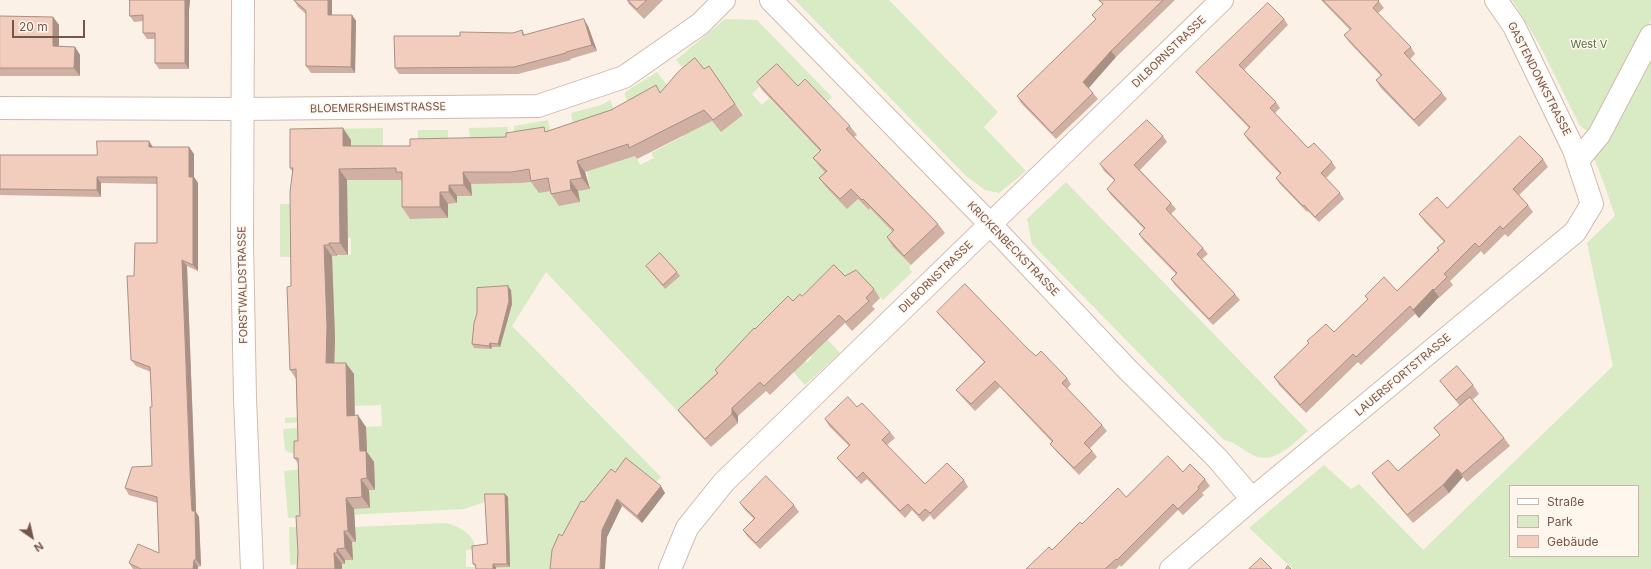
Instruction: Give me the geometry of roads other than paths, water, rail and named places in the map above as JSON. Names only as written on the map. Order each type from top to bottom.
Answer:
[{"type":"street","name":"FORSTWALDSTRASSE","points":[[244,0],[242,243],[245,383],[252,569]]},
{"type":"street","name":"BLOEMERSHEIMSTRASSE","points":[[0,108],[244,109],[538,106],[624,77],[700,24],[724,0]]},
{"type":"street","name":"KRICKENBECKSTRASSE","points":[[771,0],[991,225],[1128,370],[1217,458],[1252,499]]},
{"type":"street","name":"DILBORNSTRASSE","points":[[670,569],[687,528],[724,482],[1222,0]]},
{"type":"street","name":"GASTENDONKSTRASSE","points":[[1496,0],[1514,26],[1578,160]]},
{"type":"street","points":[[1578,160],[1599,135],[1651,36]]},
{"type":"street","name":"LAUERSFORTSTRASSE","points":[[1171,569],[1252,499],[1575,232],[1592,204],[1578,160]]},
{"type":"park label","name":"West V","points":[[1589,45]]}]
